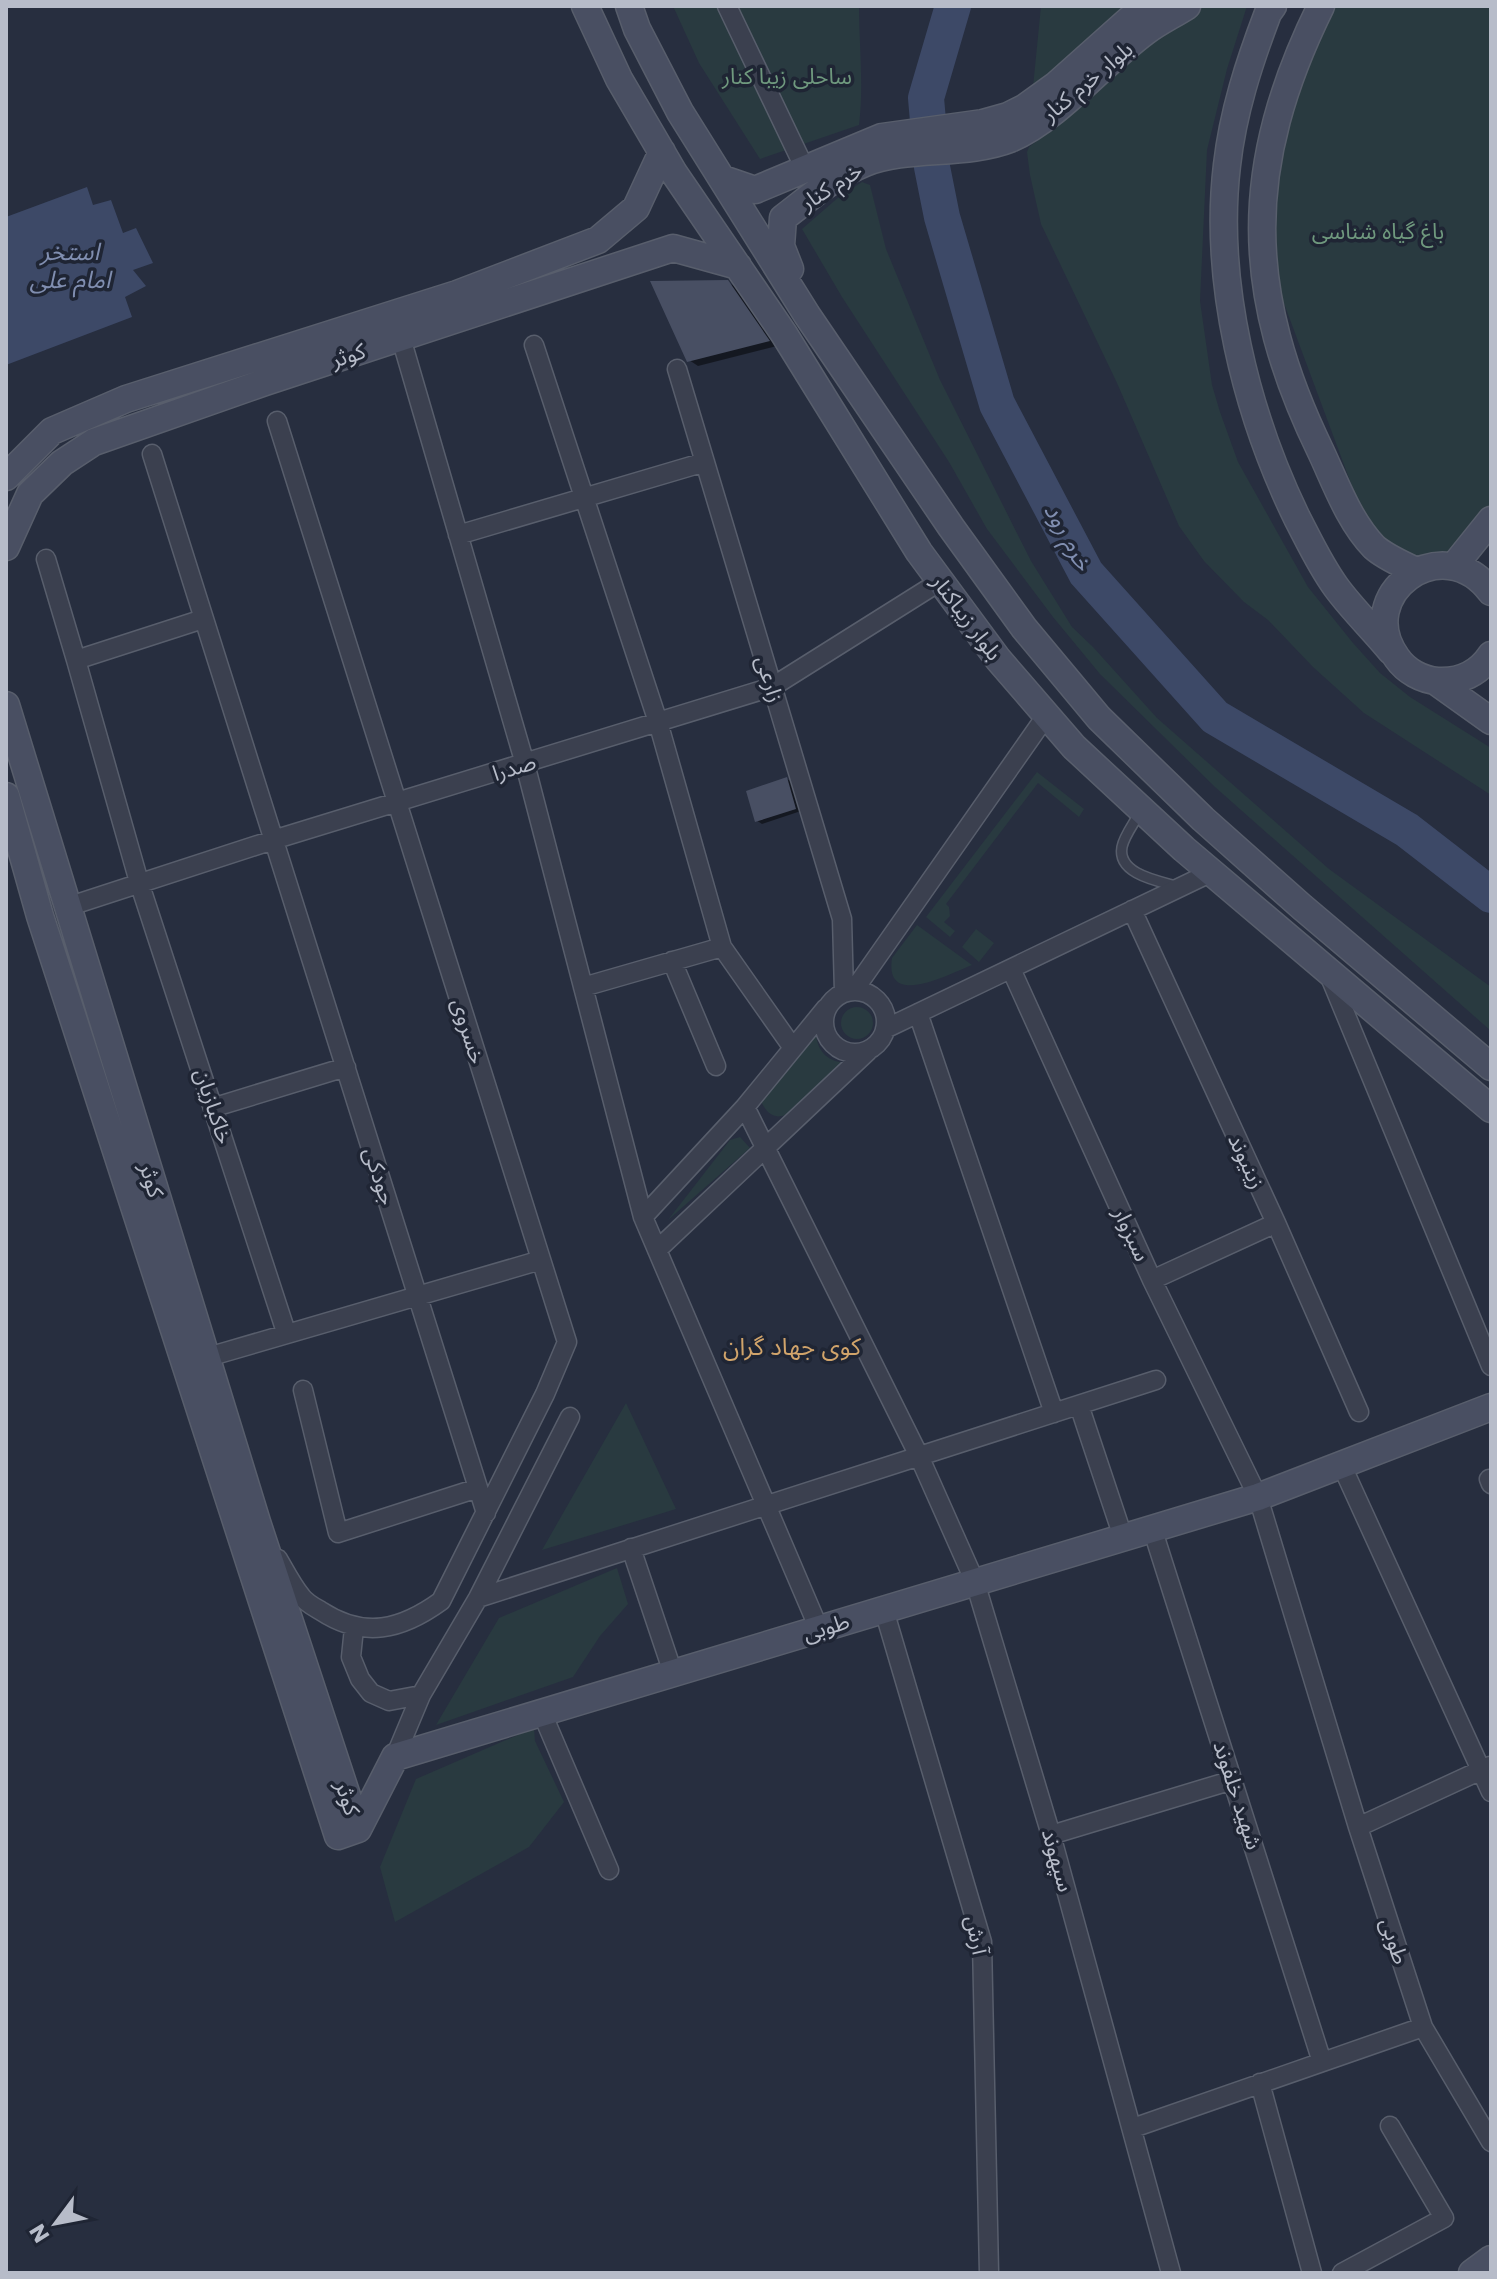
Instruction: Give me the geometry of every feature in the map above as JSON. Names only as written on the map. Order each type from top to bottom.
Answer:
[{"type":"main road","name":"بلوار زیباکنار","points":[[585,6],[619,79],[662,152],[784,334],[939,582],[998,659],[1074,747],[1212,872],[1491,1109]]},
{"type":"main road","name":"بلوار زیباکنار","points":[[629,6],[637,29],[680,112],[807,315],[951,527],[1024,628],[1099,718],[1203,819],[1491,1067]]},
{"type":"main road","name":"بلوار خرم کنار","points":[[982,134],[1056,85],[1148,6]]},
{"type":"main road","name":"بلوار خرم کنار","points":[[982,134],[1010,139],[1034,125],[1145,32],[1187,6]]},
{"type":"main road","points":[[1273,6],[1240,92],[1226,166],[1224,231],[1239,359],[1251,404],[1277,477],[1315,554],[1336,588],[1402,665],[1418,676],[1435,681],[1454,681],[1471,675],[1491,657]]},
{"type":"main road","points":[[1321,6],[1280,102],[1268,159],[1260,239],[1268,307],[1286,371],[1353,519],[1375,548],[1416,571]]},
{"type":"main road","name":"خرم کنار","points":[[807,315],[781,246],[783,218],[831,182],[865,163],[882,148],[982,134]]},
{"type":"main road","points":[[723,179],[755,190],[805,169],[882,148]]},
{"type":"main road","name":"کوثر","points":[[6,547],[30,494],[62,463],[94,442],[291,360],[598,240],[636,208],[662,152]]},
{"type":"main road","points":[[598,240],[609,242],[615,250],[615,261],[609,269]]},
{"type":"main road","name":"کوثر","points":[[6,477],[52,431],[126,399],[401,338],[673,248],[738,266]]},
{"type":"main road","points":[[1454,566],[1491,520]]},
{"type":"main road","points":[[1391,651],[1385,633],[1385,615],[1390,597],[1401,582],[1416,571],[1434,566],[1454,566],[1470,572],[1491,592]]},
{"type":"main road","points":[[1435,681],[1491,721]]},
{"type":"main road","name":"کوثر","points":[[6,705],[196,1360],[338,1836],[358,1829],[257,1522],[196,1360],[40,916],[6,796]]},
{"type":"main road","points":[[1074,747],[1099,718]]},
{"type":"main road","points":[[40,916],[67,907]]},
{"type":"main road","name":"طوبی","points":[[395,1757],[1258,1497],[1491,1407]]},
{"type":"main road","points":[[358,1829],[395,1757]]},
{"type":"main road","points":[[1472,2273],[1491,2259]]},
{"type":"street","points":[[727,6],[805,169]]},
{"type":"street","points":[[401,338],[525,764],[643,1217],[819,1629]]},
{"type":"street","points":[[534,345],[658,722],[722,947],[793,1048]]},
{"type":"street","name":"زارعی","points":[[677,369],[842,919],[849,991]]},
{"type":"street","name":"خسروی","points":[[277,421],[567,1342],[486,1513]]},
{"type":"street","name":"جودکی","points":[[152,454],[486,1513]]},
{"type":"street","points":[[458,535],[705,462]]},
{"type":"street","name":"خاکبازیان","points":[[46,559],[139,882],[286,1332]]},
{"type":"street","name":"صدرا","points":[[67,907],[273,840],[772,687],[939,582]]},
{"type":"street","points":[[76,660],[203,619]]},
{"type":"street","points":[[643,1217],[745,1107],[834,998],[849,991],[1046,716]]},
{"type":"street","points":[[885,1029],[1212,872]]},
{"type":"street","name":"زینیوند","points":[[1132,910],[1359,1412]]},
{"type":"street","points":[[583,987],[722,947]]},
{"type":"street","points":[[672,961],[716,1066]]},
{"type":"street","name":"سبزوار","points":[[1011,969],[1152,1280],[1258,1497]]},
{"type":"street","points":[[1328,971],[1491,1366]]},
{"type":"street","points":[[657,1250],[880,1041],[886,1018],[882,1007],[875,998],[849,991]]},
{"type":"street","points":[[826,1008],[823,1020],[825,1033],[832,1044],[856,1054],[868,1051]]},
{"type":"street","points":[[918,1013],[1054,1413]]},
{"type":"street","points":[[215,1107],[346,1067]]},
{"type":"street","name":"سپهوند","points":[[745,1107],[919,1456],[975,1582],[1051,1835],[1171,2273]]},
{"type":"street","points":[[1152,1280],[1276,1223]]},
{"type":"street","points":[[196,1360],[541,1260]]},
{"type":"street","points":[[478,1598],[1156,1380]]},
{"type":"street","points":[[303,1390],[338,1533],[478,1488]]},
{"type":"street","points":[[1079,1405],[1123,1537]]},
{"type":"street","points":[[395,1757],[421,1695],[478,1598],[570,1417]]},
{"type":"street","points":[[1342,1466],[1486,1768],[1491,1792]]},
{"type":"street","name":"طوبی","points":[[1258,1497],[1358,1827],[1423,2027],[1491,2142]]},
{"type":"street","points":[[257,1522],[302,1599],[354,1628],[374,1630],[422,1615],[441,1601],[486,1513]]},
{"type":"street","name":"شهید خلفوند","points":[[1152,1528],[1322,2062]]},
{"type":"street","points":[[631,1548],[673,1673]]},
{"type":"street","name":"آرش","points":[[884,1610],[982,1942],[989,2273]]},
{"type":"street","points":[[354,1628],[351,1657],[360,1679],[371,1693],[389,1701],[421,1695]]},
{"type":"street","points":[[542,1713],[609,1870]]},
{"type":"street","points":[[1358,1827],[1486,1768]]},
{"type":"street","points":[[1051,1835],[1233,1780]]},
{"type":"street","points":[[1133,2128],[1423,2027]]},
{"type":"street","points":[[1260,2083],[1312,2273]]},
{"type":"street","points":[[1342,2273],[1444,2218],[1390,2126]]},
{"type":"lane","points":[[1142,809],[1122,847],[1123,858],[1132,870],[1150,879],[1180,887]]},
{"type":"green space","name":"ساحلی زیبا کنار","points":[[673,6],[859,6],[859,125],[760,159],[699,63]]},
{"type":"green space","points":[[1041,6],[1128,6],[1033,87]]},
{"type":"green space","points":[[1197,6],[1247,6],[1227,69],[1207,150],[1200,301],[1212,385],[1238,462],[1308,587],[1353,643],[1380,673],[1410,697],[1491,748],[1491,795],[1364,713],[1204,561],[1179,526],[1117,383],[1041,224],[1030,175],[1029,147],[1084,104],[1105,80]]},
{"type":"green space","name":"باغ گیاه شناسی","points":[[1325,6],[1491,6],[1491,520],[1454,566],[1375,548],[1260,239],[1314,21]]},
{"type":"green space","points":[[862,182],[870,185],[886,249],[940,380],[1031,561],[1072,627],[1157,718],[1329,869],[1491,987],[1491,1031],[1215,787],[1100,674],[987,529],[949,462],[842,297],[802,229],[840,196]]},
{"type":"green space","points":[[1037,772],[1084,809],[1079,817],[1038,783],[946,904],[950,916],[944,922],[955,931],[950,937],[926,917]]},
{"type":"green space","points":[[917,925],[972,965],[921,984],[898,982],[892,974],[892,958]]},
{"type":"green space","points":[[976,929],[994,943],[979,962],[962,947]]},
{"type":"green space","points":[[857,1007],[868,1012],[873,1023],[868,1034],[857,1039],[846,1034],[841,1023],[846,1012]]},
{"type":"green space","points":[[816,1031],[818,1045],[825,1055],[835,1061],[849,1063],[791,1112],[773,1115],[761,1101]]},
{"type":"green space","points":[[740,1137],[750,1148],[668,1220],[730,1140]]},
{"type":"green space","points":[[626,1403],[676,1509],[542,1550]]},
{"type":"green space","points":[[617,1568],[628,1604],[600,1636],[573,1677],[436,1725],[499,1618]]},
{"type":"green space","points":[[534,1728],[535,1741],[564,1802],[529,1847],[395,1922],[380,1867],[416,1779]]},
{"type":"water","name":"استخر امام علی","points":[[87,187],[93,205],[111,200],[123,233],[136,228],[153,263],[133,270],[146,286],[125,297],[132,317],[6,365],[6,217]]},
{"type":"building","points":[[728,280],[770,341],[687,362],[650,281]]},
{"type":"building","points":[[787,777],[796,809],[755,822],[746,791]]},
{"type":"waterway","name":"خرم رود","points":[[953,6],[926,98],[932,167],[942,217],[997,404],[1086,573],[1215,717],[1407,830],[1491,895]]},
{"type":"district","name":"کوی جهاد گران","points":[[792,1347]]}]
